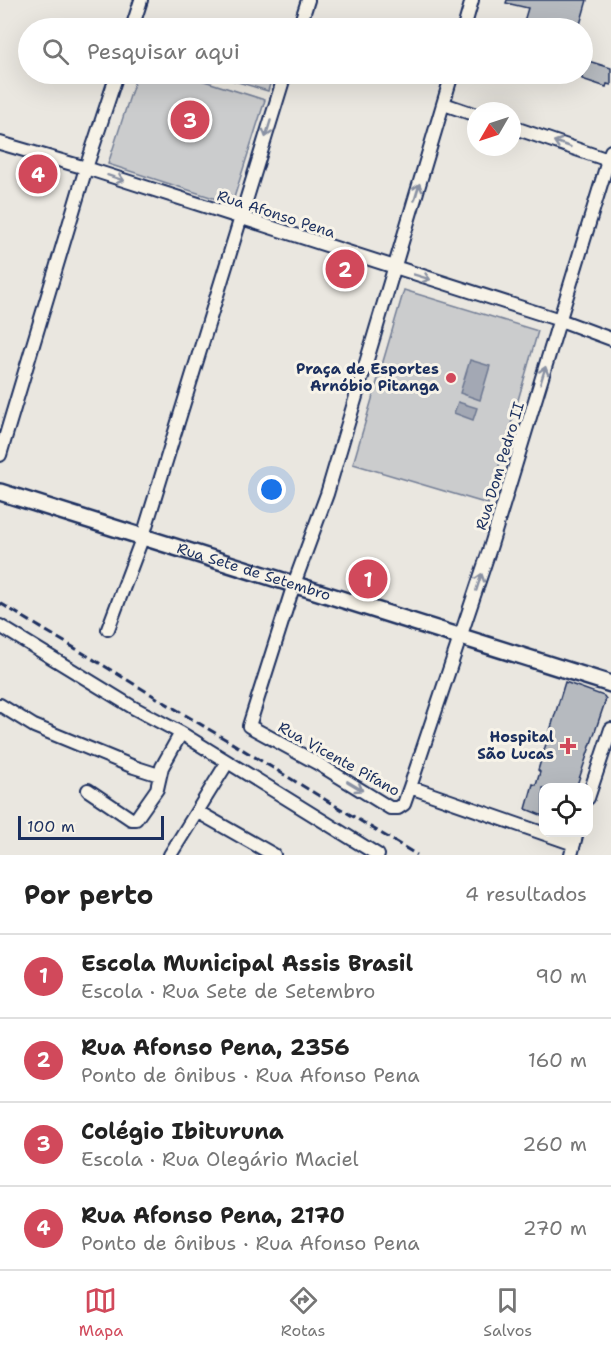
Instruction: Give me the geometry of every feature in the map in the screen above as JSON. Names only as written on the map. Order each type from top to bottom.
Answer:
[{"type":"main road","name":"Rua Sete de Setembro","points":[[0,492],[611,684]]},
{"type":"street","points":[[135,18],[141,0]]},
{"type":"street","points":[[302,18],[308,0]]},
{"type":"street","points":[[467,18],[472,0]]},
{"type":"street","points":[[0,455],[86,168],[114,84]]},
{"type":"street","points":[[108,629],[143,536],[282,84]]},
{"type":"street","points":[[294,584],[327,494],[449,84]]},
{"type":"street","points":[[444,104],[467,112]]},
{"type":"street","points":[[521,130],[610,157]]},
{"type":"street","name":"Rua Afonso Pena","points":[[0,142],[560,320],[611,339]]},
{"type":"street","name":"Rua Dom Pedro II","points":[[411,787],[491,545],[610,157]]},
{"type":"street","name":"Rua Vicente Pifano","points":[[294,584],[249,726],[317,763],[390,808],[401,807],[411,787],[574,844]]},
{"type":"street","points":[[0,626],[134,708],[181,733],[378,855]]},
{"type":"street","points":[[0,705],[34,726],[159,775]]},
{"type":"street","points":[[593,783],[611,729]]},
{"type":"street","points":[[88,790],[131,819],[136,819],[157,789],[159,775],[181,733]]},
{"type":"street","points":[[170,855],[227,763]]},
{"type":"street","points":[[198,812],[274,855]]},
{"type":"shaded area","points":[[134,84],[214,84],[265,100],[232,204],[108,164]]},
{"type":"shaded area","points":[[245,84],[270,84],[268,91]]},
{"type":"shaded area","name":"Praça de Esportes Arnóbio Pitanga","points":[[404,290],[538,331],[488,504],[353,464]]},
{"type":"shaded area","points":[[470,360],[490,366],[480,400],[460,393]]},
{"type":"shaded area","points":[[458,402],[477,408],[473,420],[454,413]]},
{"type":"building","points":[[507,0],[587,0],[582,18],[525,18],[528,8],[506,3]]},
{"type":"building","points":[[593,62],[611,68],[611,85],[607,84],[606,87],[593,83]]},
{"type":"building","name":"Hospital São Lucas","points":[[565,682],[604,696],[606,699],[578,783],[539,783],[539,814],[526,809],[533,784],[536,785],[540,772],[538,770]]},
{"type":"railway","points":[[0,603],[417,855]]},
{"type":"place","name":"Colégio Ibituruna","points":[[190,120]]},
{"type":"place","name":"Rua Afonso Pena, 2170","points":[[38,174]]},
{"type":"place","name":"Rua Afonso Pena, 2356","points":[[345,269]]},
{"type":"place","name":"Praça de Esportes Arnóbio Pitanga","points":[[451,378]]},
{"type":"place","name":"Escola Municipal Assis Brasil","points":[[368,579]]},
{"type":"place","name":"Hospital São Lucas","points":[[568,746]]}]
